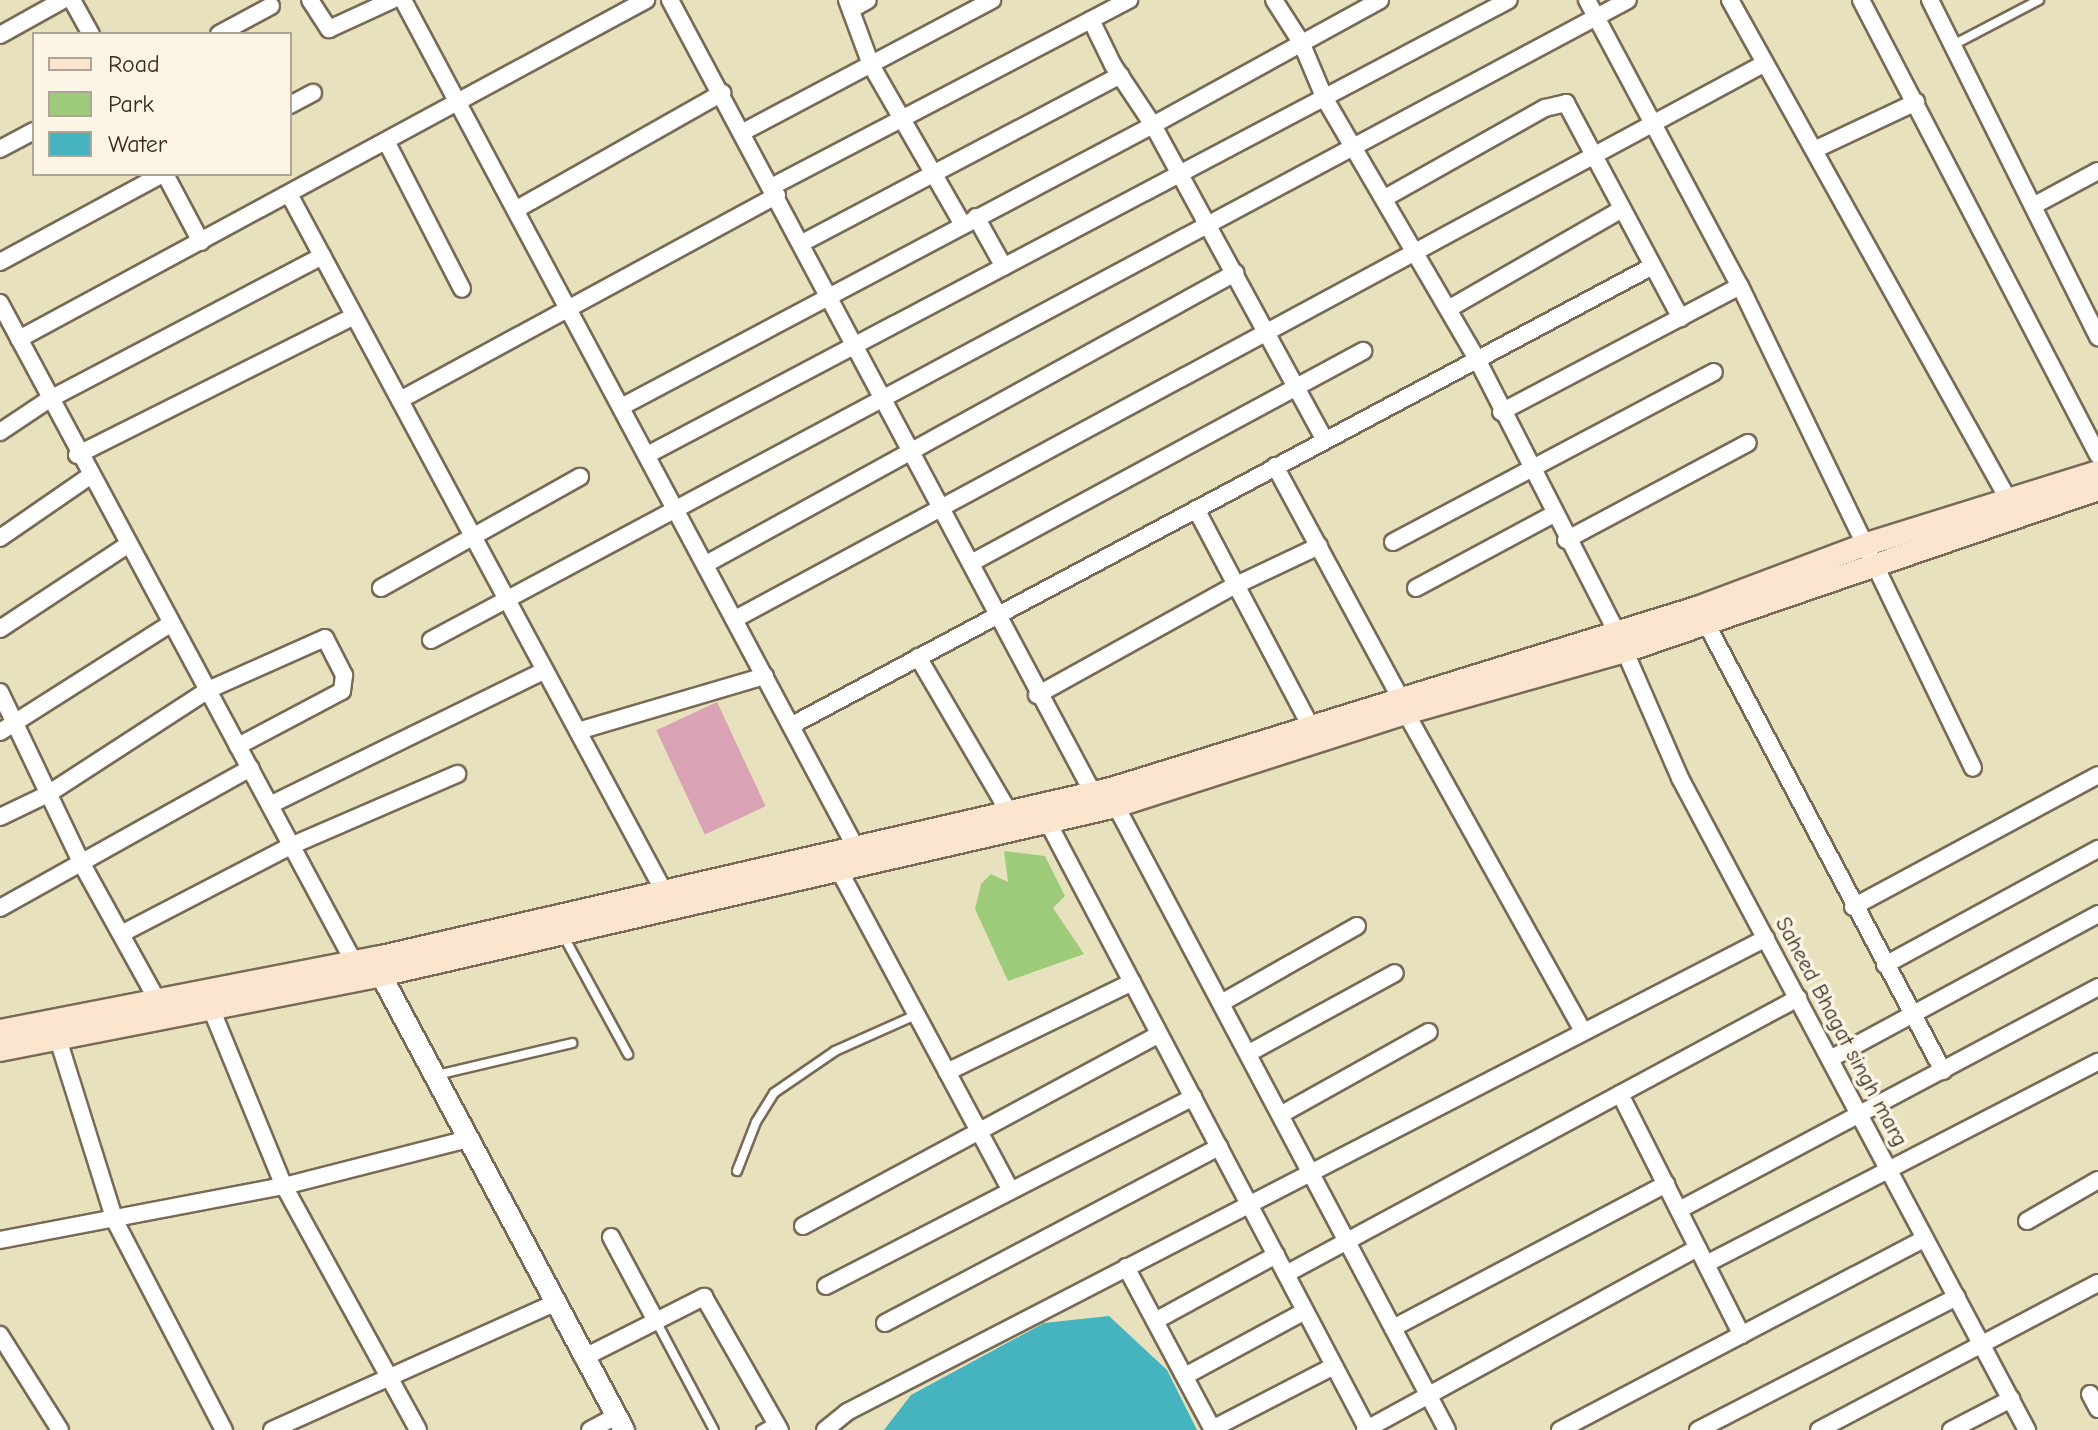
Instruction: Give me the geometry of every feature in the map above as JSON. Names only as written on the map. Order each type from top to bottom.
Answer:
[{"type":"main road","points":[[1621,642],[1706,623],[2007,497],[2098,472]]},
{"type":"main road","points":[[0,1031],[159,1003],[207,1000],[381,975],[563,935],[857,850],[1009,812],[1043,813],[1116,806],[1403,705],[1621,642],[1871,554],[2098,489]]},
{"type":"main road","points":[[0,1050],[58,1039],[354,962],[840,872],[1043,813],[1093,793],[1310,725],[1403,705]]},
{"type":"street","points":[[0,35],[63,0]]},
{"type":"street","points":[[72,0],[90,32]]},
{"type":"street","points":[[310,0],[329,29],[392,0]]},
{"type":"street","points":[[403,0],[708,563],[765,676],[794,724],[857,850]]},
{"type":"street","points":[[19,339],[290,196],[646,0]]},
{"type":"street","points":[[670,0],[775,191],[998,614],[1037,695],[1093,793]]},
{"type":"street","points":[[868,0],[849,4],[871,65],[935,173],[1004,267]]},
{"type":"street","points":[[743,132],[992,0]]},
{"type":"street","points":[[400,400],[571,309],[903,119],[1129,0]]},
{"type":"street","name":"Saheed Bhagat singh marg","points":[[1274,0],[1301,42],[1325,99],[1385,198],[1413,253],[1450,308],[1478,361],[1566,540],[1621,642],[1680,778],[2027,1430]]},
{"type":"street","points":[[623,406],[828,293],[1153,125],[1380,0]]},
{"type":"street","points":[[649,454],[1509,0]]},
{"type":"street","points":[[1587,0],[1740,286],[1973,768]]},
{"type":"street","points":[[431,640],[1207,221],[1628,0]]},
{"type":"street","points":[[1730,0],[2007,497]]},
{"type":"street","points":[[1861,0],[2098,455]]},
{"type":"street","points":[[1930,0],[2098,337]]},
{"type":"street","points":[[223,32],[271,6]]},
{"type":"street","points":[[1091,20],[1120,75],[1181,174],[1325,440]]},
{"type":"street","points":[[737,618],[1765,63]]},
{"type":"street","points":[[802,243],[1120,75]]},
{"type":"street","points":[[292,104],[313,93]]},
{"type":"street","points":[[517,209],[722,93]]},
{"type":"street","points":[[1814,150],[1916,102]]},
{"type":"street","points":[[1385,198],[1556,103],[1566,103],[1681,318]]},
{"type":"street","points":[[0,149],[32,132]]},
{"type":"street","points":[[386,141],[462,289]]},
{"type":"street","points":[[2033,206],[2098,171]]},
{"type":"street","points":[[0,262],[160,176]]},
{"type":"street","points":[[165,176],[201,242]]},
{"type":"street","points":[[290,196],[670,902]]},
{"type":"street","points":[[1450,308],[1622,209]]},
{"type":"street","points":[[0,432],[48,400],[322,256]]},
{"type":"street","points":[[794,724],[1651,267]]},
{"type":"street","points":[[708,563],[1235,273]]},
{"type":"street","points":[[1501,412],[1740,286]]},
{"type":"street","points":[[0,303],[77,455],[354,962]]},
{"type":"street","points":[[77,455],[354,316]]},
{"type":"street","points":[[971,563],[1363,351]]},
{"type":"street","points":[[1393,542],[1533,471],[1714,372]]},
{"type":"street","points":[[1566,540],[1748,443]]},
{"type":"street","points":[[1275,466],[1583,1031]]},
{"type":"street","points":[[0,538],[90,476]]},
{"type":"street","points":[[381,588],[580,477]]},
{"type":"street","points":[[1196,509],[1310,725]]},
{"type":"street","points":[[1416,588],[1554,514]]},
{"type":"street","points":[[0,629],[126,546]]},
{"type":"street","points":[[1037,695],[1234,586],[1319,546]]},
{"type":"street","points":[[1706,623],[1853,907],[1943,1071]]},
{"type":"street","points":[[0,732],[18,724],[170,624]]},
{"type":"street","points":[[0,817],[48,794],[208,690],[316,638],[325,638],[334,652],[345,682],[342,691],[238,746]]},
{"type":"street","points":[[918,657],[1009,812]]},
{"type":"street","points":[[270,805],[545,670]]},
{"type":"street","points":[[578,731],[765,676]]},
{"type":"street","points":[[0,692],[18,724],[83,866],[159,1003]]},
{"type":"street","points":[[0,908],[83,866],[250,768]]},
{"type":"street","points":[[121,934],[292,847],[457,774]]},
{"type":"street","points":[[1853,907],[2098,775]]},
{"type":"street","points":[[1116,806],[1223,1002],[1447,1430]]},
{"type":"street","points":[[1043,813],[1367,1430],[1698,1248]]},
{"type":"street","points":[[1885,965],[2098,849]]},
{"type":"street","points":[[840,872],[1010,1189]]},
{"type":"street","points":[[1830,1059],[2098,914]]},
{"type":"street","points":[[1223,1002],[1357,926]]},
{"type":"street","points":[[825,1430],[847,1412],[1766,938]]},
{"type":"street","points":[[1249,1053],[1395,973]]},
{"type":"street","points":[[381,975],[437,1075],[553,1304],[620,1423],[590,1430]]},
{"type":"street","points":[[947,1072],[1132,982]]},
{"type":"street","points":[[1679,1210],[2098,987]]},
{"type":"street","points":[[1286,1274],[1798,998]]},
{"type":"street","points":[[207,1000],[284,1186],[418,1430]]},
{"type":"street","points":[[1282,1114],[1429,1032]]},
{"type":"street","points":[[803,1226],[1159,1034]]},
{"type":"street","points":[[58,1039],[115,1221],[224,1430]]},
{"type":"street","points":[[1706,1264],[1888,1168],[1965,1134],[2098,1062]]},
{"type":"street","points":[[1620,1094],[1742,1335]]},
{"type":"street","points":[[826,1286],[1193,1097]]},
{"type":"street","points":[[0,1240],[115,1221],[284,1186],[469,1139]]},
{"type":"street","points":[[885,1323],[1219,1147]]},
{"type":"street","points":[[2027,1221],[2098,1180]]},
{"type":"street","points":[[1393,1328],[1666,1184]]},
{"type":"street","points":[[611,1237],[656,1321]]},
{"type":"street","points":[[1560,1430],[1580,1425],[1925,1238]]},
{"type":"street","points":[[1155,1321],[1276,1255]]},
{"type":"street","points":[[1126,1267],[1212,1429],[1334,1366]]},
{"type":"street","points":[[1819,1430],[2098,1283]]},
{"type":"street","points":[[583,1358],[704,1297],[772,1427]]},
{"type":"street","points":[[1698,1430],[1957,1297]]},
{"type":"street","points":[[272,1430],[553,1304]]},
{"type":"street","points":[[1185,1376],[1305,1311]]},
{"type":"street","points":[[1,1342],[60,1430]]},
{"type":"street","points":[[1951,1430],[2011,1399]]},
{"type":"lane","points":[[1953,45],[2039,0]]},
{"type":"lane","points":[[563,935],[628,1054]]},
{"type":"lane","points":[[737,1171],[756,1122],[774,1093],[835,1051],[916,1014]]},
{"type":"lane","points":[[437,1075],[572,1043]]},
{"type":"lane","points":[[656,1321],[714,1430]]},
{"type":"green space","points":[[1004,851],[1045,856],[1065,896],[1053,908],[1084,954],[1008,981],[975,909],[981,884],[991,874],[1008,882]]},
{"type":"water","points":[[1109,1316],[1167,1370],[1197,1430],[884,1430],[911,1395],[1044,1323]]},
{"type":"building","points":[[717,702],[766,806],[705,835],[656,730]]}]
